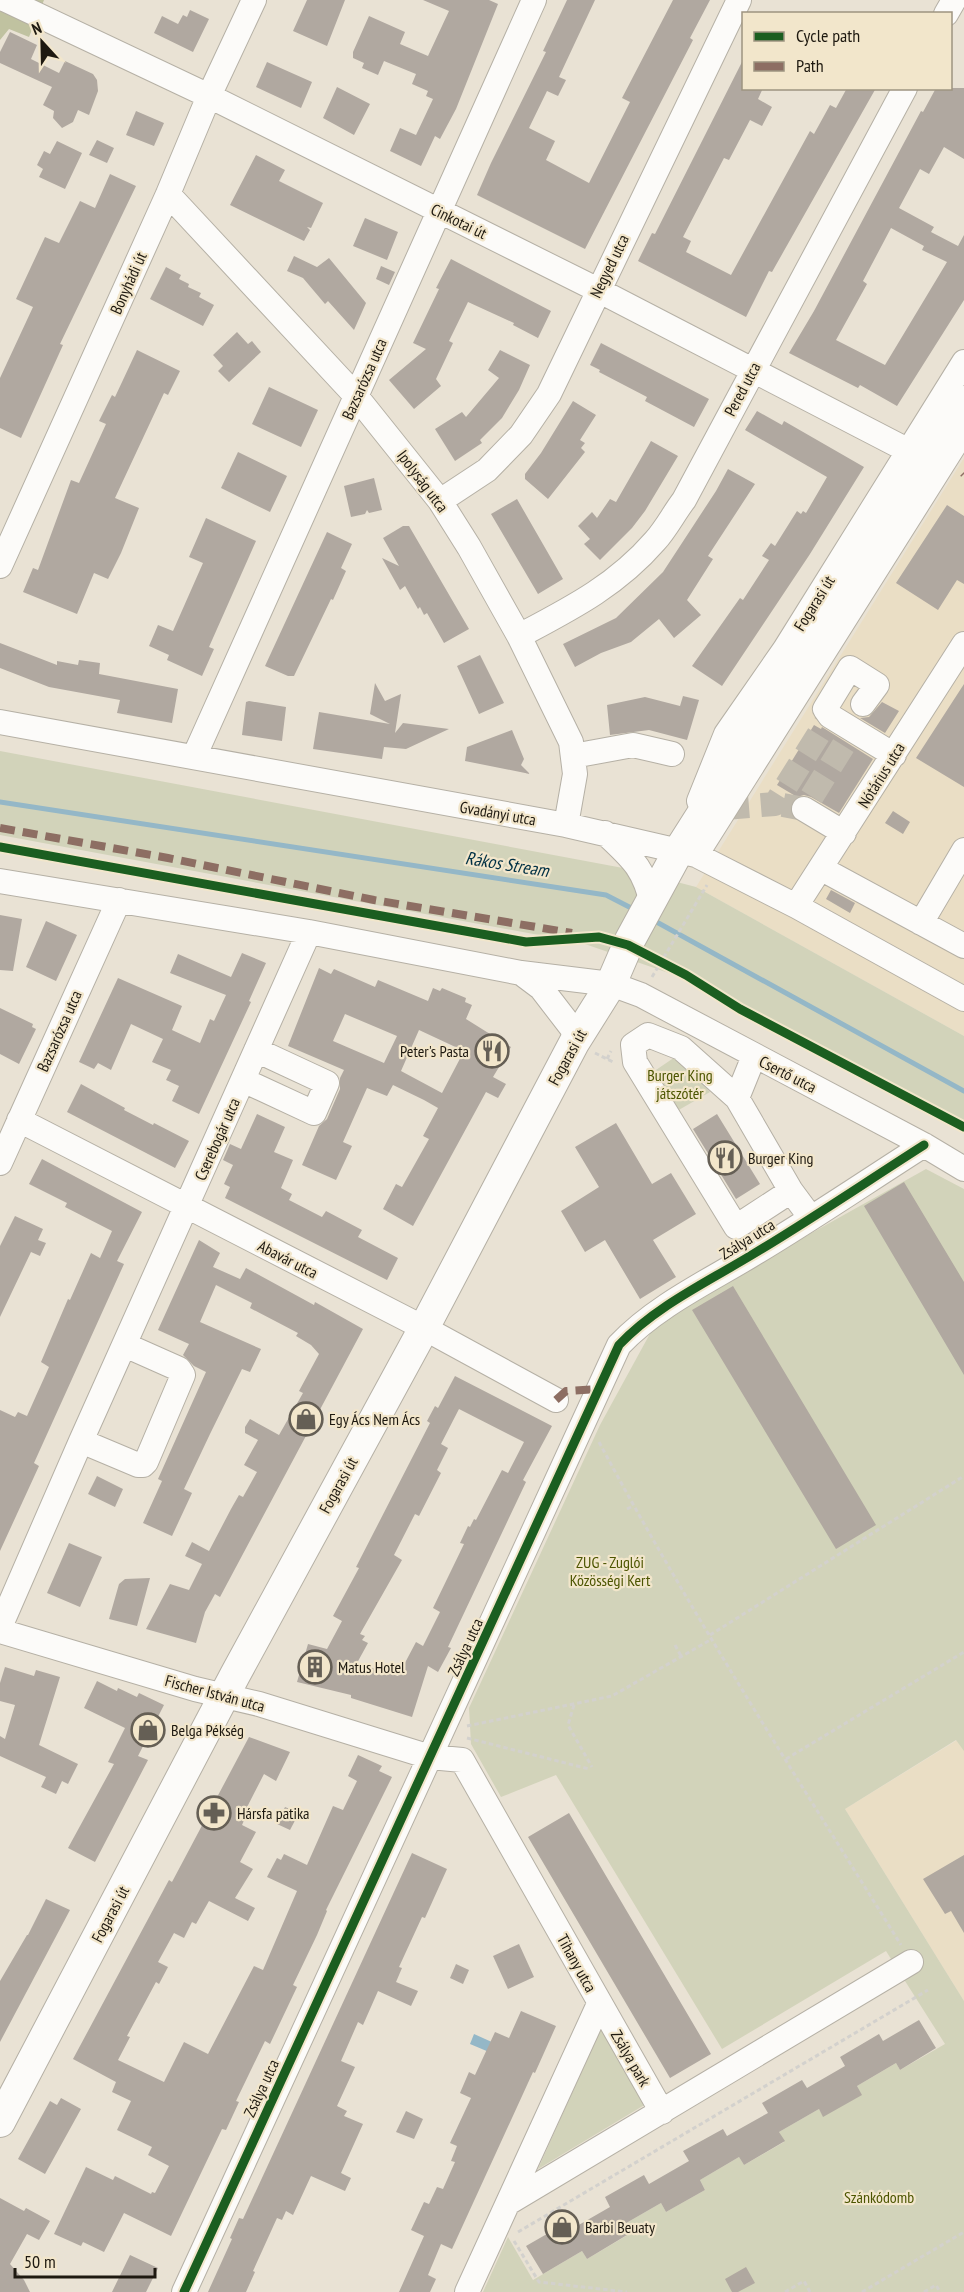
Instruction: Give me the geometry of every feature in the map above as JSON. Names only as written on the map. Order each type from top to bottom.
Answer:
[{"type":"main road","name":"Fogarasi út","points":[[1,2118],[224,1696],[424,1328],[577,1038],[611,984],[629,943],[964,401]]},
{"type":"street","name":"Cinkotai út","points":[[6,0],[209,96],[598,290],[909,451]]},
{"type":"street","name":"Bonyhádi út","points":[[0,566],[254,0]]},
{"type":"street","name":"Bazsarózsa utca","points":[[194,757],[534,0]]},
{"type":"street","name":"Negyed utca","points":[[440,501],[487,470],[521,435],[549,394],[739,0]]},
{"type":"street","name":"Pered utca","points":[[519,636],[585,601],[611,584],[656,541],[684,500],[904,90]]},
{"type":"street","name":"Ipolyság utca","points":[[168,194],[356,396],[440,501],[519,636],[571,742],[575,774],[566,825]]},
{"type":"street","name":"Fogarasi út","points":[[687,852],[726,734],[785,648],[964,362]]},
{"type":"street","points":[[687,852],[964,430]]},
{"type":"street","name":"Nótárius utca","points":[[796,906],[822,869],[964,644]]},
{"type":"street","points":[[849,717],[894,755]]},
{"type":"street","name":"Gvadányi utca","points":[[0,722],[566,825],[687,852],[796,906],[964,999]]},
{"type":"street","points":[[573,756],[633,745],[672,754]]},
{"type":"street","points":[[804,809],[844,833]]},
{"type":"street","points":[[605,833],[633,859],[642,871],[652,904]]},
{"type":"street","points":[[921,923],[964,850]]},
{"type":"street","points":[[822,869],[964,946]]},
{"type":"street","points":[[0,880],[309,932],[521,973],[611,984]]},
{"type":"street","name":"Bazsarózsa utca","points":[[0,1163],[119,900]]},
{"type":"street","name":"Cserebogár utca","points":[[0,1629],[81,1441],[309,932]]},
{"type":"street","points":[[521,973],[541,988],[577,1038]]},
{"type":"street","name":"Csertő utca","points":[[611,984],[641,995],[924,1145],[964,1169]]},
{"type":"street","points":[[791,1191],[736,1227],[635,1062],[633,1045],[648,1035],[681,1048],[736,1098],[791,1191],[811,1218]]},
{"type":"street","points":[[243,1080],[314,1113],[327,1083],[256,1050]]},
{"type":"street","points":[[736,1098],[754,1056]]},
{"type":"street","name":"Abavár utca","points":[[19,1120],[424,1328],[556,1400]]},
{"type":"street","name":"Zsálya utca","points":[[184,2292],[619,1346],[633,1330],[655,1313],[811,1218],[924,1145]]},
{"type":"street","points":[[81,1441],[138,1465],[146,1462],[183,1376],[179,1369],[125,1345]]},
{"type":"street","name":"Fischer István utca","points":[[0,1629],[224,1696],[279,1709],[430,1757]]},
{"type":"street","name":"Tihany utca","points":[[430,1757],[462,1760],[600,2004],[467,2292]]},
{"type":"street","points":[[508,2203],[911,1962]]},
{"type":"street","name":"Zsálya park","points":[[600,2004],[662,2112]]},
{"type":"path","points":[[665,956],[718,866]]},
{"type":"path","points":[[629,943],[670,967]]},
{"type":"path","points":[[584,1423],[595,1434],[633,1506],[711,1637],[911,1962]]},
{"type":"path","points":[[462,1727],[612,1696],[681,1656],[964,1476]]},
{"type":"path","points":[[627,1509],[633,1506]]},
{"type":"path","points":[[675,1645],[681,1656]]},
{"type":"path","points":[[786,1759],[964,1652]]},
{"type":"path","points":[[465,1737],[590,1768],[568,1725],[574,1705]]},
{"type":"path","points":[[627,2292],[539,2282],[511,2236],[928,1990]]},
{"type":"path","points":[[862,2292],[964,2232]]},
{"type":"path","points":[[932,2251],[936,2257]]},
{"type":"path","points":[[785,2292],[804,2281],[810,2292]]},
{"type":"path","points":[[924,2292],[936,2285],[940,2292]]},
{"type":"shaded area","points":[[964,458],[964,1036],[696,887]]},
{"type":"shaded area","points":[[964,1736],[964,2001],[845,1809]]},
{"type":"green space","points":[[0,0],[44,0],[29,37],[9,29],[0,40]]},
{"type":"green space","points":[[0,751],[623,868],[696,887],[964,1036],[964,1133],[686,979],[582,943],[0,835]]},
{"type":"green space","name":"Burger King játszótér","points":[[678,1055],[710,1092],[677,1111],[653,1072]]},
{"type":"green space","points":[[926,1169],[964,1189],[964,1751],[956,1740],[845,1809],[964,2001],[964,2292],[483,2292],[508,2237],[533,2280],[582,2251],[587,2259],[626,2236],[621,2226],[661,2203],[666,2212],[705,2190],[700,2180],[739,2157],[744,2165],[784,2142],[779,2132],[819,2109],[823,2116],[861,2095],[857,2086],[896,2063],[900,2070],[945,2044],[886,1951],[722,2049],[556,1775],[501,1797],[471,1744],[469,1708],[600,1425],[658,1319]]},
{"type":"green space","points":[[602,2026],[646,2104],[538,2169]]},
{"type":"water","points":[[474,2034],[494,2043],[489,2052],[470,2044]]},
{"type":"building","points":[[307,0],[345,0],[327,46],[293,31]]},
{"type":"building","points":[[423,0],[489,0],[498,4],[456,109],[440,139],[435,136],[421,166],[390,151],[400,128],[416,135],[433,99],[426,96],[428,91],[412,84],[416,74],[384,61],[378,75],[362,68],[364,63],[353,58],[353,52],[369,16],[405,32],[400,44],[428,56],[449,11]]},
{"type":"building","points":[[567,0],[595,0],[559,77],[566,80],[558,96],[547,91],[529,128],[555,141],[546,160],[589,183],[630,102],[622,98],[673,0],[710,0],[690,38],[693,40],[585,249],[477,195],[546,52],[543,51]]},
{"type":"building","points":[[190,10],[209,19],[193,52],[154,33],[162,16],[178,24],[183,15],[187,17]]},
{"type":"building","points":[[10,32],[37,45],[31,59],[59,73],[65,61],[93,74],[97,80],[98,91],[89,115],[78,110],[73,122],[62,128],[53,118],[54,111],[43,105],[52,87],[0,63],[0,52]]},
{"type":"building","points":[[267,62],[312,82],[301,108],[256,87]]},
{"type":"building","points":[[742,62],[742,90],[762,90],[758,99],[772,107],[762,126],[750,120],[729,160],[724,158],[683,237],[691,241],[686,252],[731,275],[810,131],[814,134],[830,105],[836,108],[846,90],[875,90],[772,272],[769,271],[746,317],[638,261],[652,233],[655,234]]},
{"type":"building","points":[[337,87],[370,104],[354,135],[323,118]]},
{"type":"building","points":[[964,88],[964,159],[944,147],[929,174],[920,169],[899,208],[934,227],[931,232],[958,246],[964,235],[964,300],[897,406],[860,385],[858,388],[789,353],[814,311],[921,111],[923,112],[935,90]],"holes":[[[891,228],[924,246],[922,250],[947,262],[885,365],[836,340],[867,284],[863,281]]]},
{"type":"building","points":[[136,111],[164,123],[154,146],[126,135]]},
{"type":"building","points":[[97,140],[114,148],[107,163],[89,155]]},
{"type":"building","points":[[57,141],[82,153],[65,189],[39,177],[43,169],[37,165],[44,151],[50,154]]},
{"type":"building","points":[[256,155],[285,170],[279,181],[323,203],[311,228],[307,227],[310,230],[304,241],[230,205]]},
{"type":"building","points":[[110,174],[136,186],[60,344],[63,345],[21,438],[0,428],[0,378],[33,307],[16,299],[45,237],[59,243],[80,201],[95,208]]},
{"type":"building","points":[[365,218],[398,232],[387,260],[353,246]]},
{"type":"building","points":[[294,256],[317,267],[329,258],[366,303],[354,330],[328,301],[325,304],[303,278],[287,271]]},
{"type":"building","points":[[451,259],[551,311],[538,338],[513,325],[514,323],[468,302],[449,341],[453,343],[436,379],[441,386],[414,409],[389,380],[426,349],[413,343]]},
{"type":"building","points":[[381,266],[395,272],[389,285],[376,279]]},
{"type":"building","points":[[166,267],[181,275],[179,279],[189,284],[188,287],[201,293],[199,297],[214,305],[203,326],[150,299]]},
{"type":"building","points":[[237,332],[248,344],[252,341],[261,352],[229,382],[218,371],[223,366],[213,355]]},
{"type":"building","points":[[601,343],[709,399],[694,427],[645,401],[647,397],[590,365]]},
{"type":"building","points":[[137,350],[180,371],[168,395],[164,393],[115,498],[139,508],[121,553],[108,579],[94,573],[77,614],[23,592],[33,568],[38,570],[71,480],[79,483],[106,424],[99,421],[112,395],[115,397]]},
{"type":"building","points":[[500,350],[530,365],[519,390],[502,418],[480,440],[482,443],[455,461],[435,429],[462,412],[466,417],[499,378],[488,370]]},
{"type":"building","points":[[269,387],[318,410],[301,447],[252,424]]},
{"type":"building","points":[[573,401],[596,415],[580,440],[585,443],[581,448],[585,452],[548,499],[525,479],[525,474],[541,453]]},
{"type":"building","points":[[757,411],[782,425],[784,421],[864,467],[810,554],[722,686],[692,666],[740,598],[743,600],[769,560],[762,556],[771,543],[775,546],[797,511],[801,514],[803,511],[806,513],[827,477],[745,430]]},
{"type":"building","points":[[651,441],[678,456],[645,511],[632,528],[600,560],[584,544],[590,539],[578,526],[592,512],[597,518],[610,499],[616,502]]},
{"type":"building","points":[[238,452],[287,476],[270,512],[221,488]]},
{"type":"building","points":[[728,469],[755,484],[708,556],[713,559],[687,600],[701,615],[674,638],[659,619],[631,642],[601,653],[575,667],[563,644],[616,618],[663,572]]},
{"type":"building","points":[[374,478],[382,510],[369,513],[367,510],[365,514],[351,517],[344,486]]},
{"type":"building","points":[[517,499],[563,579],[538,594],[491,514]]},
{"type":"building","points":[[947,505],[964,516],[964,584],[957,580],[938,610],[896,583]]},
{"type":"building","points":[[206,518],[256,541],[209,647],[214,649],[202,676],[167,660],[169,655],[149,646],[158,625],[173,631],[203,563],[189,557]]},
{"type":"building","points":[[403,526],[409,526],[469,629],[444,643],[427,613],[424,615],[420,607],[418,609],[405,586],[400,590],[382,558],[399,566],[383,538]]},
{"type":"building","points":[[327,532],[352,544],[341,568],[346,571],[294,676],[288,676],[265,666]]},
{"type":"building","points":[[0,643],[57,665],[57,661],[78,665],[79,660],[100,663],[99,674],[178,689],[172,723],[117,713],[120,700],[49,687],[0,668]]},
{"type":"building","points":[[480,655],[504,703],[479,714],[457,666]]},
{"type":"building","points":[[375,683],[385,701],[401,694],[395,733],[403,723],[449,729],[406,749],[384,747],[382,759],[313,749],[319,712],[390,724],[370,714]]},
{"type":"building","points":[[964,684],[964,787],[916,758]]},
{"type":"building","points":[[683,696],[699,700],[687,740],[649,730],[610,735],[607,705],[645,697],[680,706]]},
{"type":"building","points":[[246,702],[286,707],[282,741],[242,735]]},
{"type":"building","points":[[882,702],[899,711],[885,733],[860,718],[869,717]]},
{"type":"building","points":[[814,725],[821,729],[822,727],[873,759],[839,813],[811,797],[804,795],[797,797],[777,785]]},
{"type":"building","points":[[512,730],[524,759],[521,765],[530,774],[465,761],[467,747]]},
{"type":"building","points":[[893,811],[910,822],[903,834],[885,823]]},
{"type":"building","points":[[831,890],[855,903],[850,913],[826,899]]},
{"type":"building","points":[[0,915],[22,919],[13,971],[0,970]]},
{"type":"building","points":[[46,921],[77,935],[56,981],[26,967]]},
{"type":"building","points":[[242,953],[266,963],[249,1001],[251,1002],[199,1114],[172,1101],[179,1086],[166,1080],[171,1070],[152,1062],[163,1039],[131,1024],[111,1070],[98,1063],[94,1069],[79,1062],[118,978],[182,1006],[172,1030],[200,1043],[210,1019],[214,1021],[226,995],[170,973],[178,954],[231,977]]},
{"type":"building","points":[[319,968],[331,974],[334,969],[375,987],[378,980],[428,1001],[433,988],[440,991],[442,988],[466,998],[465,1002],[472,1005],[466,1019],[511,1047],[493,1077],[506,1084],[498,1098],[486,1092],[413,1226],[383,1209],[396,1184],[402,1187],[429,1139],[423,1136],[438,1108],[393,1085],[387,1096],[367,1088],[343,1142],[352,1146],[336,1180],[302,1165],[319,1126],[327,1119],[340,1089],[340,1078],[344,1070],[288,1046]],"holes":[[[345,1014],[397,1036],[384,1063],[333,1041]],[[419,1030],[464,1051],[442,1093],[401,1071]]]},
{"type":"building","points":[[0,1008],[33,1024],[32,1027],[36,1029],[19,1064],[0,1054]]},
{"type":"building","points":[[81,1084],[125,1108],[124,1110],[189,1141],[175,1168],[67,1112]]},
{"type":"building","points":[[257,1114],[285,1127],[274,1152],[293,1160],[281,1188],[292,1194],[289,1200],[322,1217],[326,1211],[362,1230],[358,1237],[398,1258],[387,1280],[225,1198],[230,1187],[224,1184],[233,1165],[223,1160],[230,1144],[241,1149]]},
{"type":"building","name":"Burger King","points":[[717,1114],[760,1184],[736,1199],[693,1129]]},
{"type":"building","points":[[616,1123],[652,1184],[671,1173],[696,1214],[653,1240],[676,1277],[640,1299],[605,1240],[585,1252],[561,1211],[599,1187],[575,1147]]},
{"type":"building","points":[[42,1159],[142,1212],[117,1261],[124,1264],[34,1463],[39,1466],[0,1551],[0,1410],[15,1417],[18,1412],[27,1416],[49,1367],[41,1362],[68,1299],[70,1300],[91,1253],[100,1258],[112,1231],[65,1207],[67,1203],[29,1184]]},
{"type":"building","points":[[904,1182],[964,1282],[964,1375],[864,1206]]},
{"type":"building","points":[[15,1216],[43,1229],[38,1240],[46,1243],[40,1256],[31,1252],[0,1317],[0,1246]]},
{"type":"building","points":[[199,1240],[220,1253],[213,1267],[240,1279],[246,1268],[363,1329],[220,1597],[215,1594],[205,1612],[196,1643],[146,1629],[170,1584],[189,1590],[202,1564],[185,1556],[192,1542],[209,1551],[239,1495],[243,1497],[257,1472],[244,1465],[258,1440],[245,1433],[245,1427],[250,1419],[279,1435],[303,1393],[299,1391],[319,1354],[311,1345],[296,1336],[298,1333],[250,1308],[252,1303],[216,1285],[200,1322],[261,1349],[250,1372],[242,1369],[210,1434],[184,1489],[192,1493],[172,1536],[143,1523],[162,1481],[158,1479],[206,1372],[194,1366],[183,1355],[189,1344],[158,1330]]},
{"type":"building","points":[[733,1286],[876,1525],[836,1549],[692,1310]]},
{"type":"building","points":[[455,1376],[552,1426],[523,1480],[526,1482],[448,1647],[451,1648],[438,1672],[428,1666],[412,1717],[351,1698],[351,1695],[297,1682],[308,1644],[327,1649],[342,1621],[333,1616],[430,1423],[427,1421],[435,1406],[438,1408]],"holes":[[[459,1409],[524,1442],[508,1473],[502,1470],[476,1520],[474,1519],[470,1527],[468,1526],[460,1543],[464,1544],[433,1608],[440,1612],[423,1646],[416,1642],[398,1676],[357,1663],[368,1643],[362,1640],[365,1636],[360,1634],[402,1560],[394,1555],[415,1514],[419,1516],[441,1473],[437,1470],[448,1448],[441,1444]]]},
{"type":"building","points":[[97,1476],[123,1489],[115,1507],[88,1494]]},
{"type":"building","points":[[69,1543],[102,1557],[80,1607],[47,1593]]},
{"type":"building","points":[[150,1578],[137,1626],[109,1619],[119,1584],[125,1579]]},
{"type":"building","points":[[5,1667],[34,1676],[36,1670],[60,1677],[39,1745],[78,1764],[68,1784],[62,1781],[56,1794],[41,1787],[46,1777],[0,1756],[0,1736],[5,1739],[15,1705],[0,1701],[0,1683]]},
{"type":"building","points":[[97,1681],[117,1691],[118,1688],[137,1697],[139,1693],[164,1705],[138,1756],[148,1760],[95,1862],[68,1848],[114,1764],[108,1762],[125,1728],[84,1708]]},
{"type":"building","points":[[249,1737],[290,1752],[276,1781],[264,1774],[243,1815],[246,1816],[242,1825],[256,1832],[240,1862],[253,1869],[235,1898],[255,1908],[248,1921],[209,1901],[196,1924],[192,1922],[184,1938],[174,1933],[158,1962],[168,1967],[159,1984],[156,1982],[127,2036],[130,2037],[118,2060],[164,2082],[184,2042],[208,2054],[254,1966],[263,1970],[297,1891],[267,1877],[277,1858],[281,1860],[284,1854],[307,1865],[333,1806],[343,1810],[357,1781],[348,1776],[358,1755],[382,1766],[379,1771],[392,1777],[326,1910],[317,1935],[293,1985],[297,1987],[270,2044],[265,2041],[236,2101],[239,2102],[226,2130],[222,2129],[171,2236],[124,2213],[104,2252],[83,2242],[81,2246],[54,2234],[86,2167],[113,2180],[115,2176],[151,2194],[155,2193],[169,2166],[148,2155],[152,2147],[117,2130],[131,2101],[112,2092],[116,2082],[73,2059],[169,1880],[172,1882]]},
{"type":"building","points":[[285,1807],[299,1813],[290,1830],[277,1824]]},
{"type":"building","points":[[569,1813],[711,2054],[670,2078],[528,1837]]},
{"type":"building","points":[[412,1853],[447,1869],[399,1967],[402,1968],[396,1982],[418,1991],[411,2006],[378,1991],[363,2025],[358,2022],[341,2061],[355,2067],[337,2106],[347,2111],[344,2116],[363,2124],[341,2173],[351,2178],[345,2191],[311,2176],[293,2215],[286,2211],[282,2220],[277,2218],[246,2292],[208,2292],[239,2218],[243,2219]]},
{"type":"building","points":[[964,1855],[964,1933],[951,1911],[945,1914],[923,1879]]},
{"type":"building","points":[[46,1899],[70,1910],[0,2042],[0,1981],[28,1935]]},
{"type":"building","points":[[519,1944],[534,1977],[508,1989],[493,1956]]},
{"type":"building","points":[[456,1964],[469,1970],[463,1984],[450,1978]]},
{"type":"building","points":[[521,2011],[556,2026],[452,2249],[441,2244],[428,2275],[436,2279],[430,2292],[399,2292],[424,2236],[411,2230],[424,2202],[429,2204],[437,2187],[443,2189],[455,2162],[451,2161],[457,2146],[450,2143],[471,2098],[460,2093],[469,2072],[475,2075],[495,2032],[509,2038]]},
{"type":"building","points":[[919,2020],[936,2048],[900,2070],[896,2063],[857,2086],[862,2095],[823,2117],[819,2109],[779,2132],[785,2141],[744,2165],[739,2157],[700,2180],[705,2190],[666,2212],[661,2203],[621,2226],[627,2235],[587,2259],[582,2251],[543,2274],[526,2246],[566,2223],[570,2230],[610,2207],[605,2197],[644,2175],[649,2184],[689,2161],[683,2151],[723,2129],[727,2136],[768,2113],[762,2103],[802,2080],[807,2088],[845,2066],[840,2057],[879,2034],[883,2041]]},
{"type":"building","points":[[61,2098],[81,2109],[45,2174],[18,2159],[50,2101],[57,2105]]},
{"type":"building","points":[[406,2111],[423,2119],[414,2139],[396,2132]]},
{"type":"building","points":[[0,2198],[50,2221],[39,2240],[27,2234],[10,2264],[24,2280],[30,2292],[0,2292]]},
{"type":"building","points":[[130,2255],[158,2268],[146,2292],[112,2292]]},
{"type":"building","points":[[746,2267],[755,2283],[738,2292],[732,2292],[725,2279]]},
{"type":"waterway","name":"Rákos Stream","points":[[0,802],[606,895],[637,911]]},
{"type":"waterway","name":"Rákos Stream","points":[[653,920],[964,1091]]},
{"type":"tunnel","points":[[725,808],[775,804],[830,716]]},
{"type":"tunnel","points":[[783,805],[804,809],[853,730]]},
{"type":"marked path","points":[[0,828],[168,858],[374,900],[572,933]]},
{"type":"marked path","points":[[556,1400],[566,1391],[599,1389]]},
{"type":"cycle path","points":[[0,847],[526,942],[599,937],[628,945],[686,975],[740,1009],[964,1127]]},
{"type":"cycle path","points":[[184,2292],[619,1345],[664,1307],[794,1229],[924,1145]]},
{"type":"place","name":"Peter's Pasta","points":[[492,1051]]},
{"type":"place","name":"Burger King","points":[[725,1158]]},
{"type":"place","name":"Egy Ács Nem Ács","points":[[306,1419]]},
{"type":"place","name":"Matus Hotel","points":[[315,1667]]},
{"type":"place","name":"Belga Pékség","points":[[148,1730]]},
{"type":"place","name":"Hársfa patika","points":[[214,1813]]},
{"type":"place","name":"Barbi Beuaty","points":[[562,2227]]},
{"type":"park label","name":"ZUG - Zuglói Közösségi Kert","points":[[610,1571]]},
{"type":"park label","name":"Szánkódomb","points":[[879,2197]]}]
